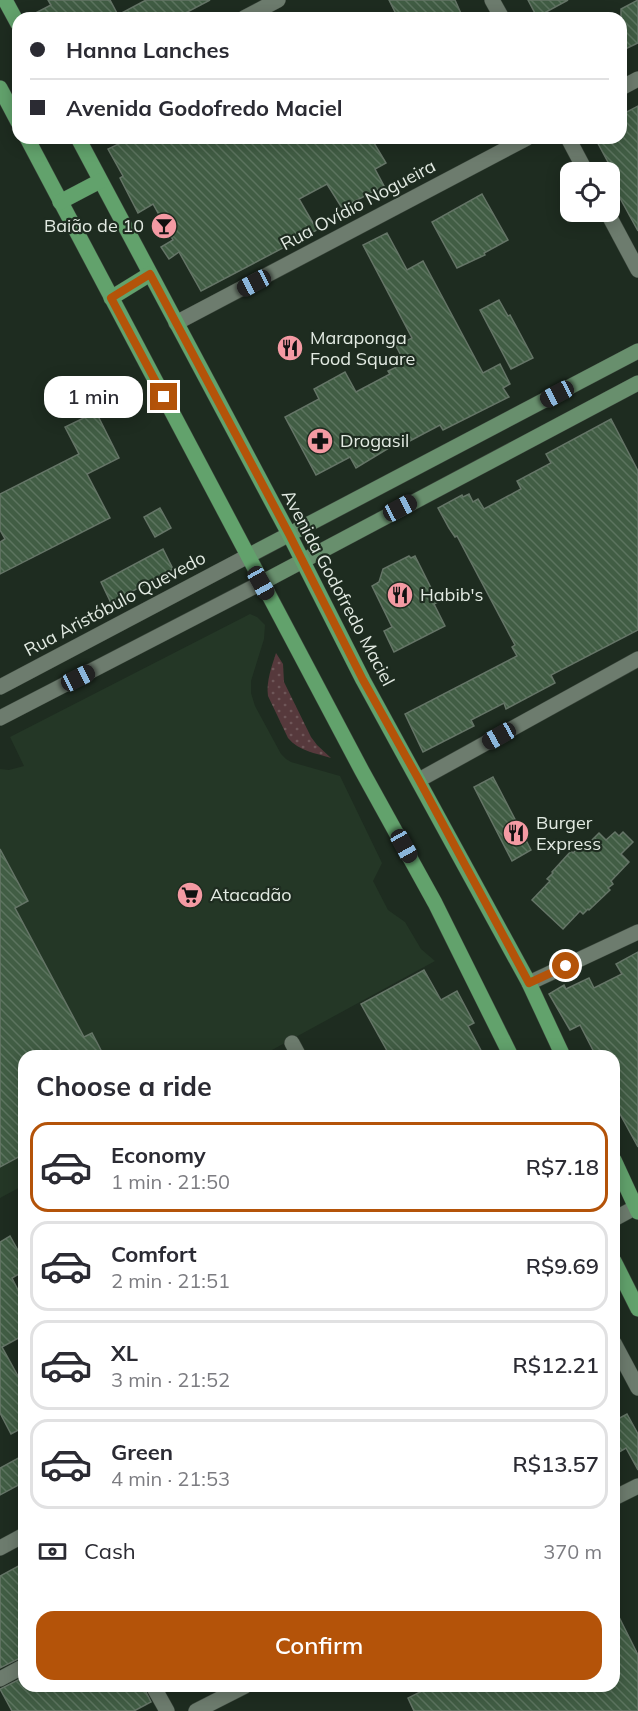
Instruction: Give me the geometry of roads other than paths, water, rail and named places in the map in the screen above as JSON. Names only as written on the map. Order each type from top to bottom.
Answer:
[{"type":"main road","points":[[0,88],[12,111]]},
{"type":"main road","points":[[30,144],[261,583],[435,903],[508,1050]]},
{"type":"main road","name":"Avenida Godofredo Maciel","points":[[81,144],[289,534],[363,680],[529,983],[558,1050]]},
{"type":"main road","points":[[60,202],[100,181]]},
{"type":"main road","points":[[111,298],[150,274]]},
{"type":"main road","points":[[248,556],[638,351]]},
{"type":"main road","points":[[261,583],[638,383]]},
{"type":"main road","points":[[620,1173],[637,1208]]},
{"type":"main road","points":[[620,1273],[638,1309]]},
{"type":"street","points":[[255,12],[278,0]]},
{"type":"street","name":"Rua Ovídio Nogueira","points":[[176,323],[516,144]]},
{"type":"street","points":[[571,144],[581,162]]},
{"type":"street","points":[[612,222],[638,270]]},
{"type":"street","name":"Rua Aristóbulo Quevedo","points":[[0,687],[248,556]]},
{"type":"street","points":[[0,718],[261,583]]},
{"type":"street","points":[[419,780],[638,659]]},
{"type":"street","points":[[529,983],[638,932]]},
{"type":"street","points":[[620,1216],[637,1208]]},
{"type":"street","points":[[620,1354],[638,1388]]},
{"type":"street","points":[[620,1495],[638,1486]]},
{"type":"street","points":[[0,1548],[18,1538]]},
{"type":"street","points":[[0,1679],[18,1669]]},
{"type":"street","points":[[156,1692],[167,1711]]},
{"type":"street","points":[[196,1711],[233,1692]]},
{"type":"place","name":"Baião de 10","points":[[164,226]]},
{"type":"place","name":"Maraponga Food Square","points":[[290,348]]},
{"type":"place","name":"Drogasil","points":[[320,441]]},
{"type":"place","name":"Habib's","points":[[400,595]]},
{"type":"place","name":"Burger Express","points":[[516,833]]},
{"type":"place","name":"Atacadão","points":[[190,895]]}]
